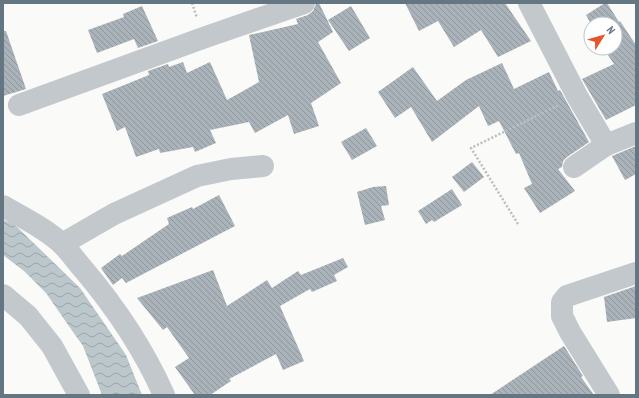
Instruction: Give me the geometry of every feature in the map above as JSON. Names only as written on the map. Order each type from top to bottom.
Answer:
[{"type":"street","points":[[19,105],[304,3]]},
{"type":"street","points":[[529,3],[577,96],[606,145]]},
{"type":"street","points":[[574,167],[606,145],[636,132]]},
{"type":"street","points":[[62,244],[114,214],[197,176],[231,169],[263,166]]},
{"type":"street","points":[[3,206],[36,225],[62,244],[101,290],[129,331],[154,372],[164,395]]},
{"type":"street","points":[[608,395],[562,316],[562,302],[567,296],[636,274]]},
{"type":"street","points":[[3,295],[28,316],[52,346],[79,395]]},
{"type":"path","points":[[518,224],[471,148],[577,96]]},
{"type":"water","points":[[3,220],[14,224],[80,288],[126,355],[142,395],[102,395],[83,346],[46,293],[24,271],[3,255]]},
{"type":"building","points":[[319,3],[333,32],[318,42],[341,83],[311,103],[319,126],[294,134],[288,115],[255,133],[249,122],[210,130],[216,143],[195,152],[193,147],[160,153],[159,149],[136,157],[125,127],[117,131],[102,94],[149,75],[148,71],[168,64],[169,67],[183,62],[187,73],[210,62],[227,100],[259,82],[249,35],[298,24],[296,19],[308,15],[313,11],[316,4]]},
{"type":"building","points":[[405,3],[505,3],[531,41],[498,57],[481,30],[454,47],[438,21],[419,31]]},
{"type":"building","points":[[607,3],[615,16],[587,16]]},
{"type":"building","points":[[142,6],[158,41],[138,48],[134,39],[97,53],[88,30],[124,17],[123,14]]},
{"type":"building","points":[[351,6],[370,38],[349,51],[328,20]]},
{"type":"building","points":[[623,26],[636,45],[636,105],[606,120],[582,79],[614,64],[608,56],[623,56]]},
{"type":"building","points":[[3,31],[6,31],[26,89],[3,96]]},
{"type":"building","points":[[502,63],[514,89],[549,72],[558,91],[560,90],[589,142],[567,157],[563,161],[562,167],[558,169],[575,191],[540,213],[524,188],[532,184],[519,153],[516,154],[499,121],[488,126],[479,106],[432,142],[411,107],[395,118],[378,92],[413,67],[437,101],[466,80]]},
{"type":"building","points":[[366,128],[377,146],[352,160],[341,142]]},
{"type":"building","points":[[636,146],[636,174],[625,180],[612,156]]},
{"type":"building","points":[[472,162],[484,177],[464,192],[452,177]]},
{"type":"building","points":[[386,186],[389,205],[381,206],[385,220],[365,225],[357,192],[373,187]]},
{"type":"building","points":[[452,189],[462,205],[434,222],[432,220],[426,224],[418,211]]},
{"type":"building","points":[[219,195],[235,226],[126,283],[122,278],[113,285],[101,268],[120,254],[122,256],[169,224],[167,218],[192,207],[193,209]]},
{"type":"building","points":[[343,258],[348,267],[334,275],[337,281],[312,292],[310,289],[280,306],[304,361],[283,370],[276,354],[229,379],[231,381],[210,395],[195,395],[175,367],[189,358],[167,327],[163,330],[137,298],[213,270],[227,306],[267,280],[272,288],[298,271],[301,275]]},
{"type":"building","points":[[636,286],[636,318],[607,322],[604,297]]},
{"type":"building","points":[[564,346],[583,376],[581,377],[594,395],[490,395]]}]
